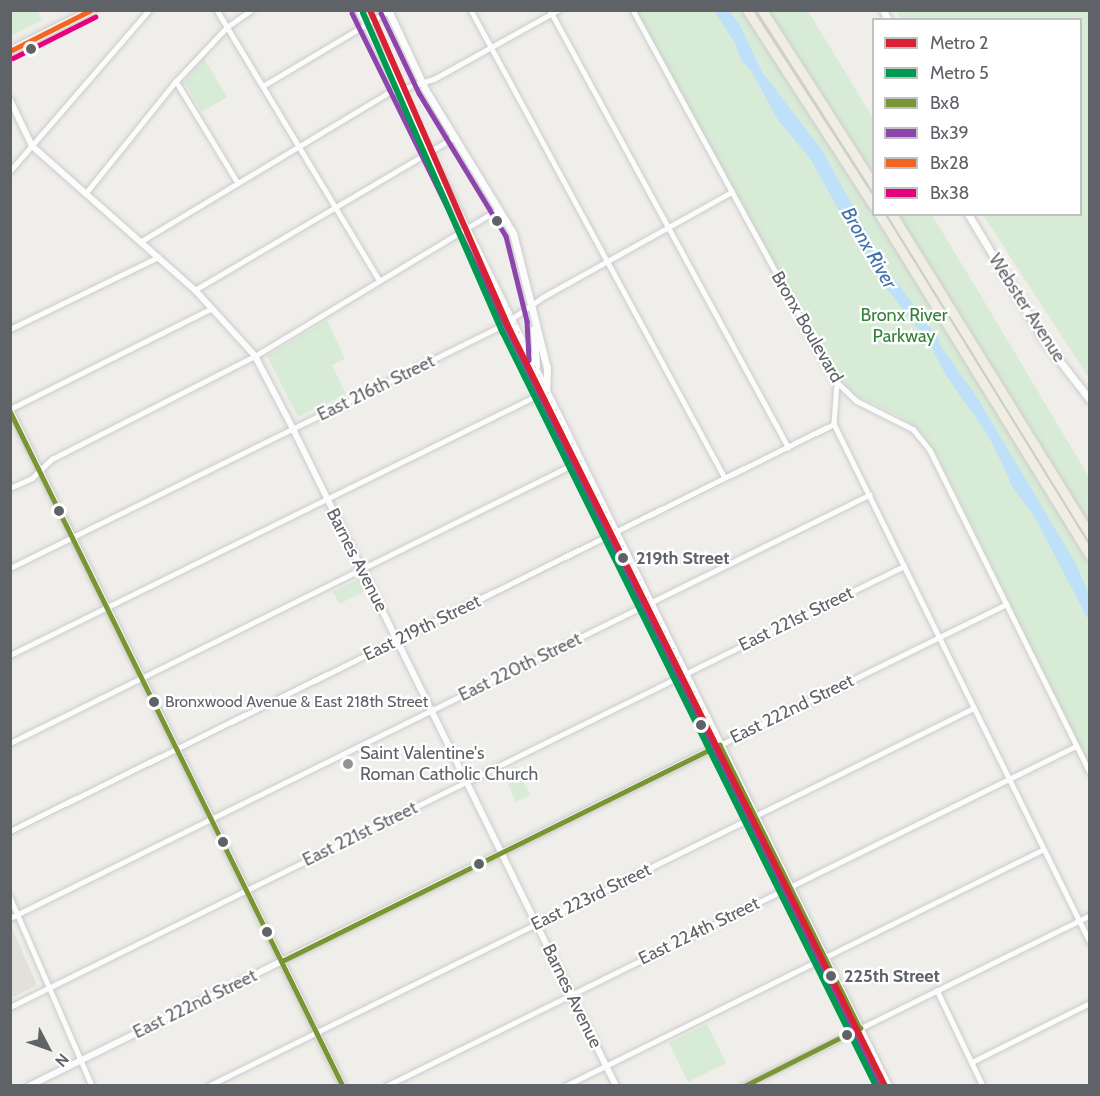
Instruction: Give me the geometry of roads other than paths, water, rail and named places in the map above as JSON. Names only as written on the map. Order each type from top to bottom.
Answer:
[{"type":"highway","points":[[747,10],[872,204]]},
{"type":"highway","points":[[762,10],[872,183]]},
{"type":"highway","points":[[880,216],[1089,556]]},
{"type":"highway","points":[[893,216],[1089,535]]},
{"type":"main road","points":[[359,10],[888,1086]]},
{"type":"main road","points":[[388,11],[422,84],[513,233],[547,369],[546,391]]},
{"type":"main road","points":[[10,51],[87,12]]},
{"type":"main road","name":"Webster Avenue","points":[[969,216],[1046,342],[1089,400]]},
{"type":"main road","points":[[534,320],[536,371]]},
{"type":"street","points":[[10,171],[149,10]]},
{"type":"street","points":[[217,10],[379,280]]},
{"type":"street","points":[[85,194],[176,81],[227,27],[251,10]]},
{"type":"street","points":[[471,10],[725,478]]},
{"type":"street","points":[[140,242],[386,94],[422,84],[558,10]]},
{"type":"street","name":"Bronx Boulevard","points":[[633,10],[837,383],[857,401],[904,423],[924,441],[1089,773]]},
{"type":"street","points":[[263,86],[388,11]]},
{"type":"street","points":[[551,12],[789,447]]},
{"type":"street","points":[[176,81],[238,183]]},
{"type":"street","name":"Barnes Avenue","points":[[10,100],[32,146],[195,290],[255,356],[616,1086]]},
{"type":"street","points":[[195,290],[455,136]]},
{"type":"street","name":"East 216th Street","points":[[10,568],[512,321],[530,306],[732,192]]},
{"type":"street","points":[[10,488],[32,478],[39,468],[52,459],[255,356],[500,209]]},
{"type":"street","points":[[10,329],[158,257]]},
{"type":"street","points":[[211,309],[10,409],[343,1086]]},
{"type":"street","points":[[837,383],[834,424],[1089,942]]},
{"type":"street","points":[[10,655],[546,391]]},
{"type":"street","name":"East 219th Street","points":[[10,831],[834,424]]},
{"type":"street","points":[[10,743],[580,461]]},
{"type":"street","name":"East 220th Street","points":[[10,918],[869,495]]},
{"type":"street","name":"East 221st Street","points":[[10,1006],[904,566]]},
{"type":"street","name":"East 222nd Street","points":[[29,1086],[1006,604]]},
{"type":"street","name":"East 223rd Street","points":[[208,1086],[974,708]]},
{"type":"street","name":"East 224th Street","points":[[386,1086],[1076,746]]},
{"type":"street","points":[[565,1086],[1044,849]]},
{"type":"street","points":[[10,897],[92,1086]]},
{"type":"street","points":[[743,1086],[1089,915]]},
{"type":"street","points":[[937,990],[983,1086]]},
{"type":"street","points":[[972,1062],[1089,1003]]},
{"type":"water","name":"Bronx River","points":[[714,11],[729,11],[739,23],[762,72],[822,150],[874,245],[878,257],[939,339],[940,345],[977,397],[1076,564],[1089,594],[1089,621],[1034,516],[1009,482],[988,435],[947,377],[927,340],[872,270],[811,160],[778,120],[750,69],[741,60],[735,43]]},
{"type":"railway","points":[[378,10],[535,367],[889,1086]]},
{"type":"metro line","name":"2","points":[[370,10],[510,330],[885,1086]]},
{"type":"metro line","name":"5","points":[[363,13],[503,333],[876,1086]]},
{"type":"place","name":"219th Street","points":[[623,558]]},
{"type":"place","name":"Bronxwood Avenue & East 218th Street","points":[[154,702]]},
{"type":"place","name":"Saint Valentine's Roman Catholic Church","points":[[348,764]]},
{"type":"place","name":"225th Street","points":[[831,976]]},
{"type":"park label","name":"Bronx River Parkway","points":[[904,326]]}]
